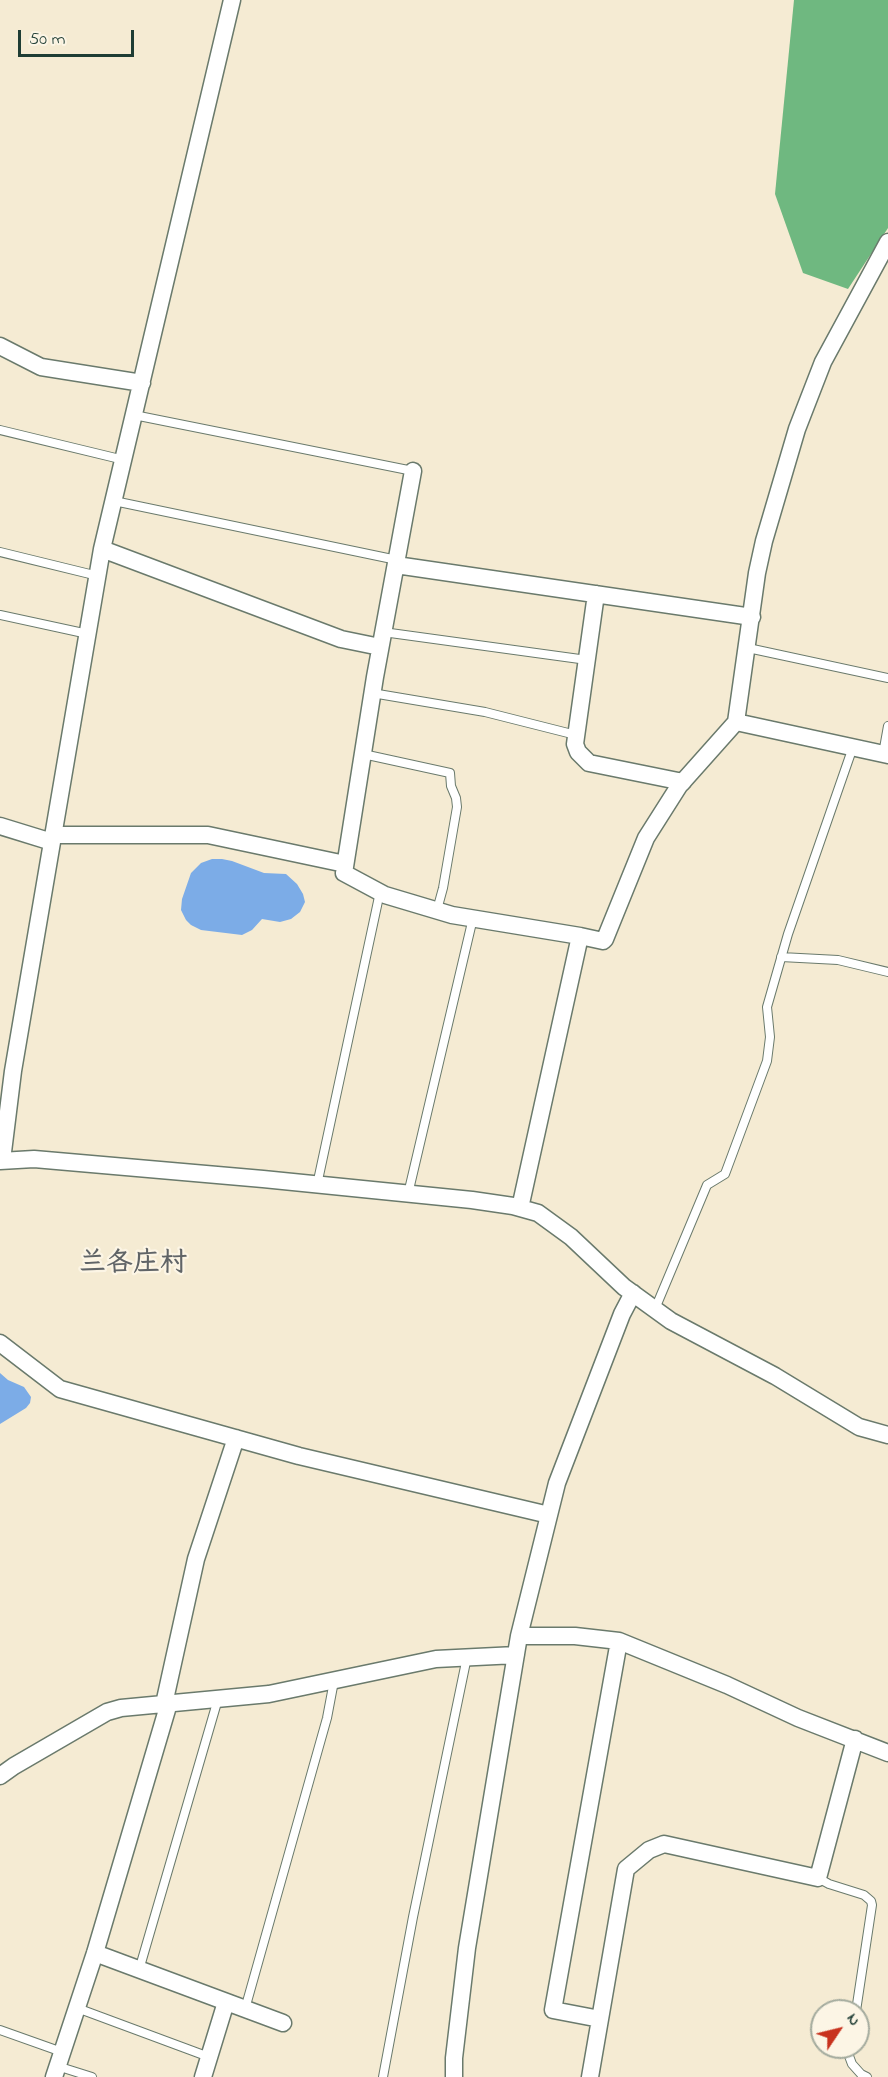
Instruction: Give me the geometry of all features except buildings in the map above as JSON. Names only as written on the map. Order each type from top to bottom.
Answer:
[{"type":"street","points":[[232,0],[102,549],[53,839],[7,1069],[1,1160],[45,1160],[472,1200],[538,1213],[549,1219],[633,1293],[671,1321],[775,1376],[859,1427],[888,1435]]},
{"type":"street","points":[[413,471],[372,693],[344,873],[380,892],[452,915],[603,941],[646,838],[683,782],[736,722],[757,573],[796,429],[824,362],[888,242]]},
{"type":"street","points":[[0,346],[41,367],[142,383]]},
{"type":"street","points":[[102,549],[341,639],[382,640]]},
{"type":"street","points":[[396,563],[752,617]]},
{"type":"street","points":[[597,594],[576,735],[575,744],[578,752],[589,763],[683,782]]},
{"type":"street","points":[[736,722],[886,754]]},
{"type":"street","points":[[0,826],[53,839],[208,835],[345,864]]},
{"type":"street","points":[[519,1208],[580,936]]},
{"type":"street","points":[[454,2077],[454,2058],[467,1948],[519,1636],[557,1484],[622,1314],[633,1293]]},
{"type":"street","points":[[0,1342],[60,1389],[299,1456],[549,1515]]},
{"type":"street","points":[[58,2065],[95,1953],[167,1703],[196,1559],[236,1438]]},
{"type":"street","points":[[519,1636],[574,1636],[619,1641],[727,1685],[798,1718],[888,1753]]},
{"type":"street","points":[[600,2019],[553,2010],[619,1641]]},
{"type":"street","points":[[0,1776],[107,1712],[121,1708],[269,1694],[436,1659],[516,1655]]},
{"type":"street","points":[[590,2077],[626,1869],[649,1850],[664,1844],[818,1878],[855,1739]]},
{"type":"street","points":[[95,1953],[283,2024]]},
{"type":"street","points":[[202,2077],[226,2002]]},
{"type":"lane","points":[[134,416],[413,471]]},
{"type":"lane","points":[[0,430],[124,460]]},
{"type":"lane","points":[[114,501],[396,563]]},
{"type":"lane","points":[[0,552],[98,576]]},
{"type":"lane","points":[[0,615],[88,634]]},
{"type":"lane","points":[[382,640],[587,660]]},
{"type":"lane","points":[[748,648],[888,678]]},
{"type":"lane","points":[[372,693],[485,712],[576,735]]},
{"type":"lane","points":[[886,754],[888,726]]},
{"type":"lane","points":[[655,1309],[707,1185],[725,1174],[767,1061],[770,1037],[767,1007],[781,957],[853,747]]},
{"type":"lane","points":[[363,754],[450,773],[457,807],[437,910]]},
{"type":"lane","points":[[317,1185],[380,892]]},
{"type":"lane","points":[[408,1194],[474,918]]},
{"type":"lane","points":[[781,957],[838,960],[888,972]]},
{"type":"lane","points":[[383,2077],[413,1917],[467,1657]]},
{"type":"lane","points":[[245,2009],[327,1718],[334,1680]]},
{"type":"lane","points":[[139,1970],[219,1699]]},
{"type":"lane","points":[[818,1878],[829,1884],[864,1895],[871,1900],[858,1999]]},
{"type":"lane","points":[[76,2008],[209,2057]]},
{"type":"lane","points":[[0,2030],[58,2065],[92,2077]]},
{"type":"lane","points":[[850,2059],[861,2074],[867,2077]]},
{"type":"green space","points":[[794,0],[888,0],[888,228],[848,289],[803,273],[775,194]]},
{"type":"water","points":[[212,859],[232,861],[264,873],[286,874],[297,884],[303,894],[305,902],[300,912],[291,919],[280,922],[262,919],[252,930],[242,935],[201,930],[191,925],[181,910],[182,899],[191,873],[201,863]]},
{"type":"water","points":[[0,1373],[8,1380],[24,1387],[31,1397],[26,1408],[0,1424]]},
{"type":"district","name":"兰各庄村","points":[[133,1266]]}]
